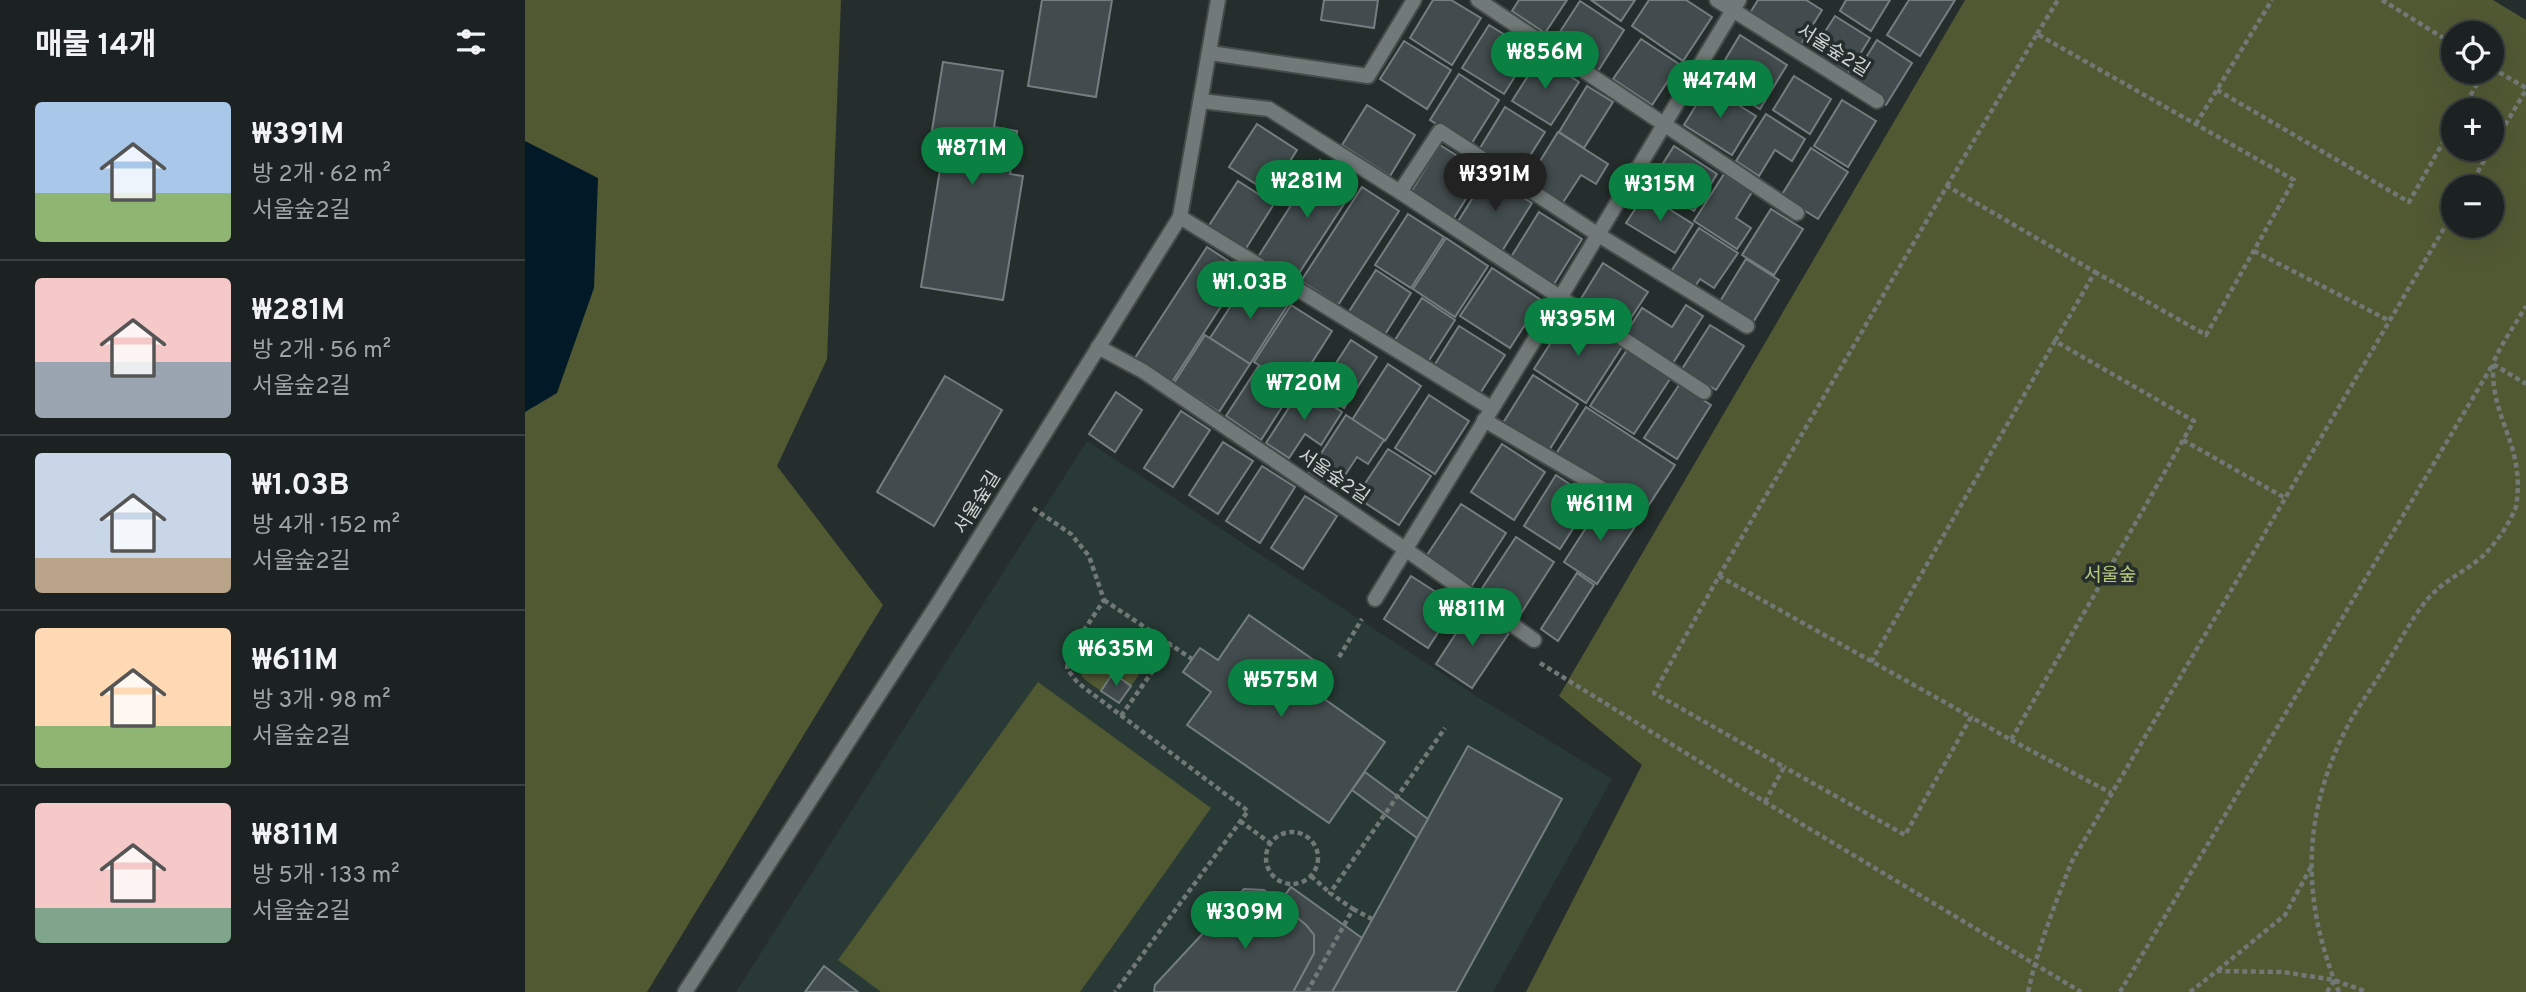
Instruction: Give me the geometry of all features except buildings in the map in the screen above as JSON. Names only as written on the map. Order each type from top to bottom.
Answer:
[{"type":"street","name":"서울숲길","points":[[685,992],[939,602],[1180,217],[1218,0]]},
{"type":"street","points":[[1210,53],[1368,76],[1414,0]]},
{"type":"street","points":[[1478,0],[1665,122],[1797,213]]},
{"type":"street","name":"서울숲2길","points":[[1717,0],[1736,5],[1877,101]]},
{"type":"street","points":[[1375,599],[1560,299],[1736,5]]},
{"type":"street","points":[[1201,101],[1269,109],[1704,391]]},
{"type":"street","points":[[1400,192],[1440,131],[1597,234],[1747,326]]},
{"type":"street","points":[[1180,217],[1601,488]]},
{"type":"street","name":"서울숲2길","points":[[1098,347],[1143,371],[1534,640]]},
{"type":"path","points":[[1971,717],[1905,835],[1654,694],[1719,576],[2058,0]]},
{"type":"path","points":[[2196,124],[2272,0]]},
{"type":"path","points":[[2382,0],[2441,37]]},
{"type":"path","points":[[1947,186],[2206,335],[2294,180],[2037,34]]},
{"type":"path","points":[[2504,75],[2526,89],[2504,127]]},
{"type":"path","points":[[2217,90],[2409,202],[2441,146]]},
{"type":"path","points":[[2028,992],[2034,965],[2072,861],[2441,234]]},
{"type":"path","points":[[2254,251],[2390,321]]},
{"type":"path","points":[[1871,662],[2095,272]]},
{"type":"path","points":[[2120,992],[2526,306]]},
{"type":"path","points":[[2011,740],[2194,421],[2055,341]]},
{"type":"path","points":[[2493,364],[2526,384]]},
{"type":"path","points":[[2493,364],[2497,395],[2516,436]]},
{"type":"path","points":[[2183,440],[2285,498]]},
{"type":"path","points":[[2339,992],[2322,948],[2313,908],[2312,866],[2318,805],[2329,767],[2346,730],[2425,602],[2443,584],[2484,554],[2502,533],[2517,507],[2524,483]]},
{"type":"path","points":[[1033,508],[1071,534],[1089,556],[1104,600],[1192,659]]},
{"type":"path","points":[[1719,576],[2111,793]]},
{"type":"path","points":[[1339,657],[1375,599]]},
{"type":"path","points":[[1104,600],[1069,653],[1067,669],[1078,683],[1248,811],[1115,992]]},
{"type":"path","points":[[1534,640],[1531,658],[2081,992]]},
{"type":"path","points":[[1121,716],[1171,645]]},
{"type":"path","points":[[1330,893],[1445,728]]},
{"type":"path","points":[[1765,802],[1784,767]]},
{"type":"path","points":[[1240,821],[1270,843]]},
{"type":"path","points":[[1293,831],[1309,837],[1318,852],[1316,869],[1311,876],[1296,884],[1279,881],[1272,875],[1265,859],[1270,843],[1284,832],[1293,831]]},
{"type":"path","points":[[2190,992],[2285,915],[2312,866]]},
{"type":"path","points":[[1311,876],[1330,893],[1372,919]]},
{"type":"path","points":[[1307,992],[1353,909]]},
{"type":"path","points":[[2217,971],[2283,972],[2334,980],[2367,992]]},
{"type":"path","points":[[2327,992],[2334,980]]},
{"type":"shaded area","points":[[1087,441],[1481,699],[1612,779],[1493,992],[736,992]]},
{"type":"green space","points":[[525,0],[841,0],[827,359],[777,466],[883,605],[647,992],[525,992]]},
{"type":"green space","name":"서울숲","points":[[1965,0],[2493,0],[2526,20],[2526,992],[1526,992],[1642,765],[1559,696]]},
{"type":"green space","points":[[1113,631],[1135,634],[1152,656],[1131,686],[1113,673],[1101,691],[1081,676],[1079,658],[1093,639]]},
{"type":"green space","points":[[1038,682],[1211,808],[1080,992],[881,992],[838,960]]},
{"type":"water","points":[[525,141],[598,178],[594,288],[557,393],[525,412]]}]
